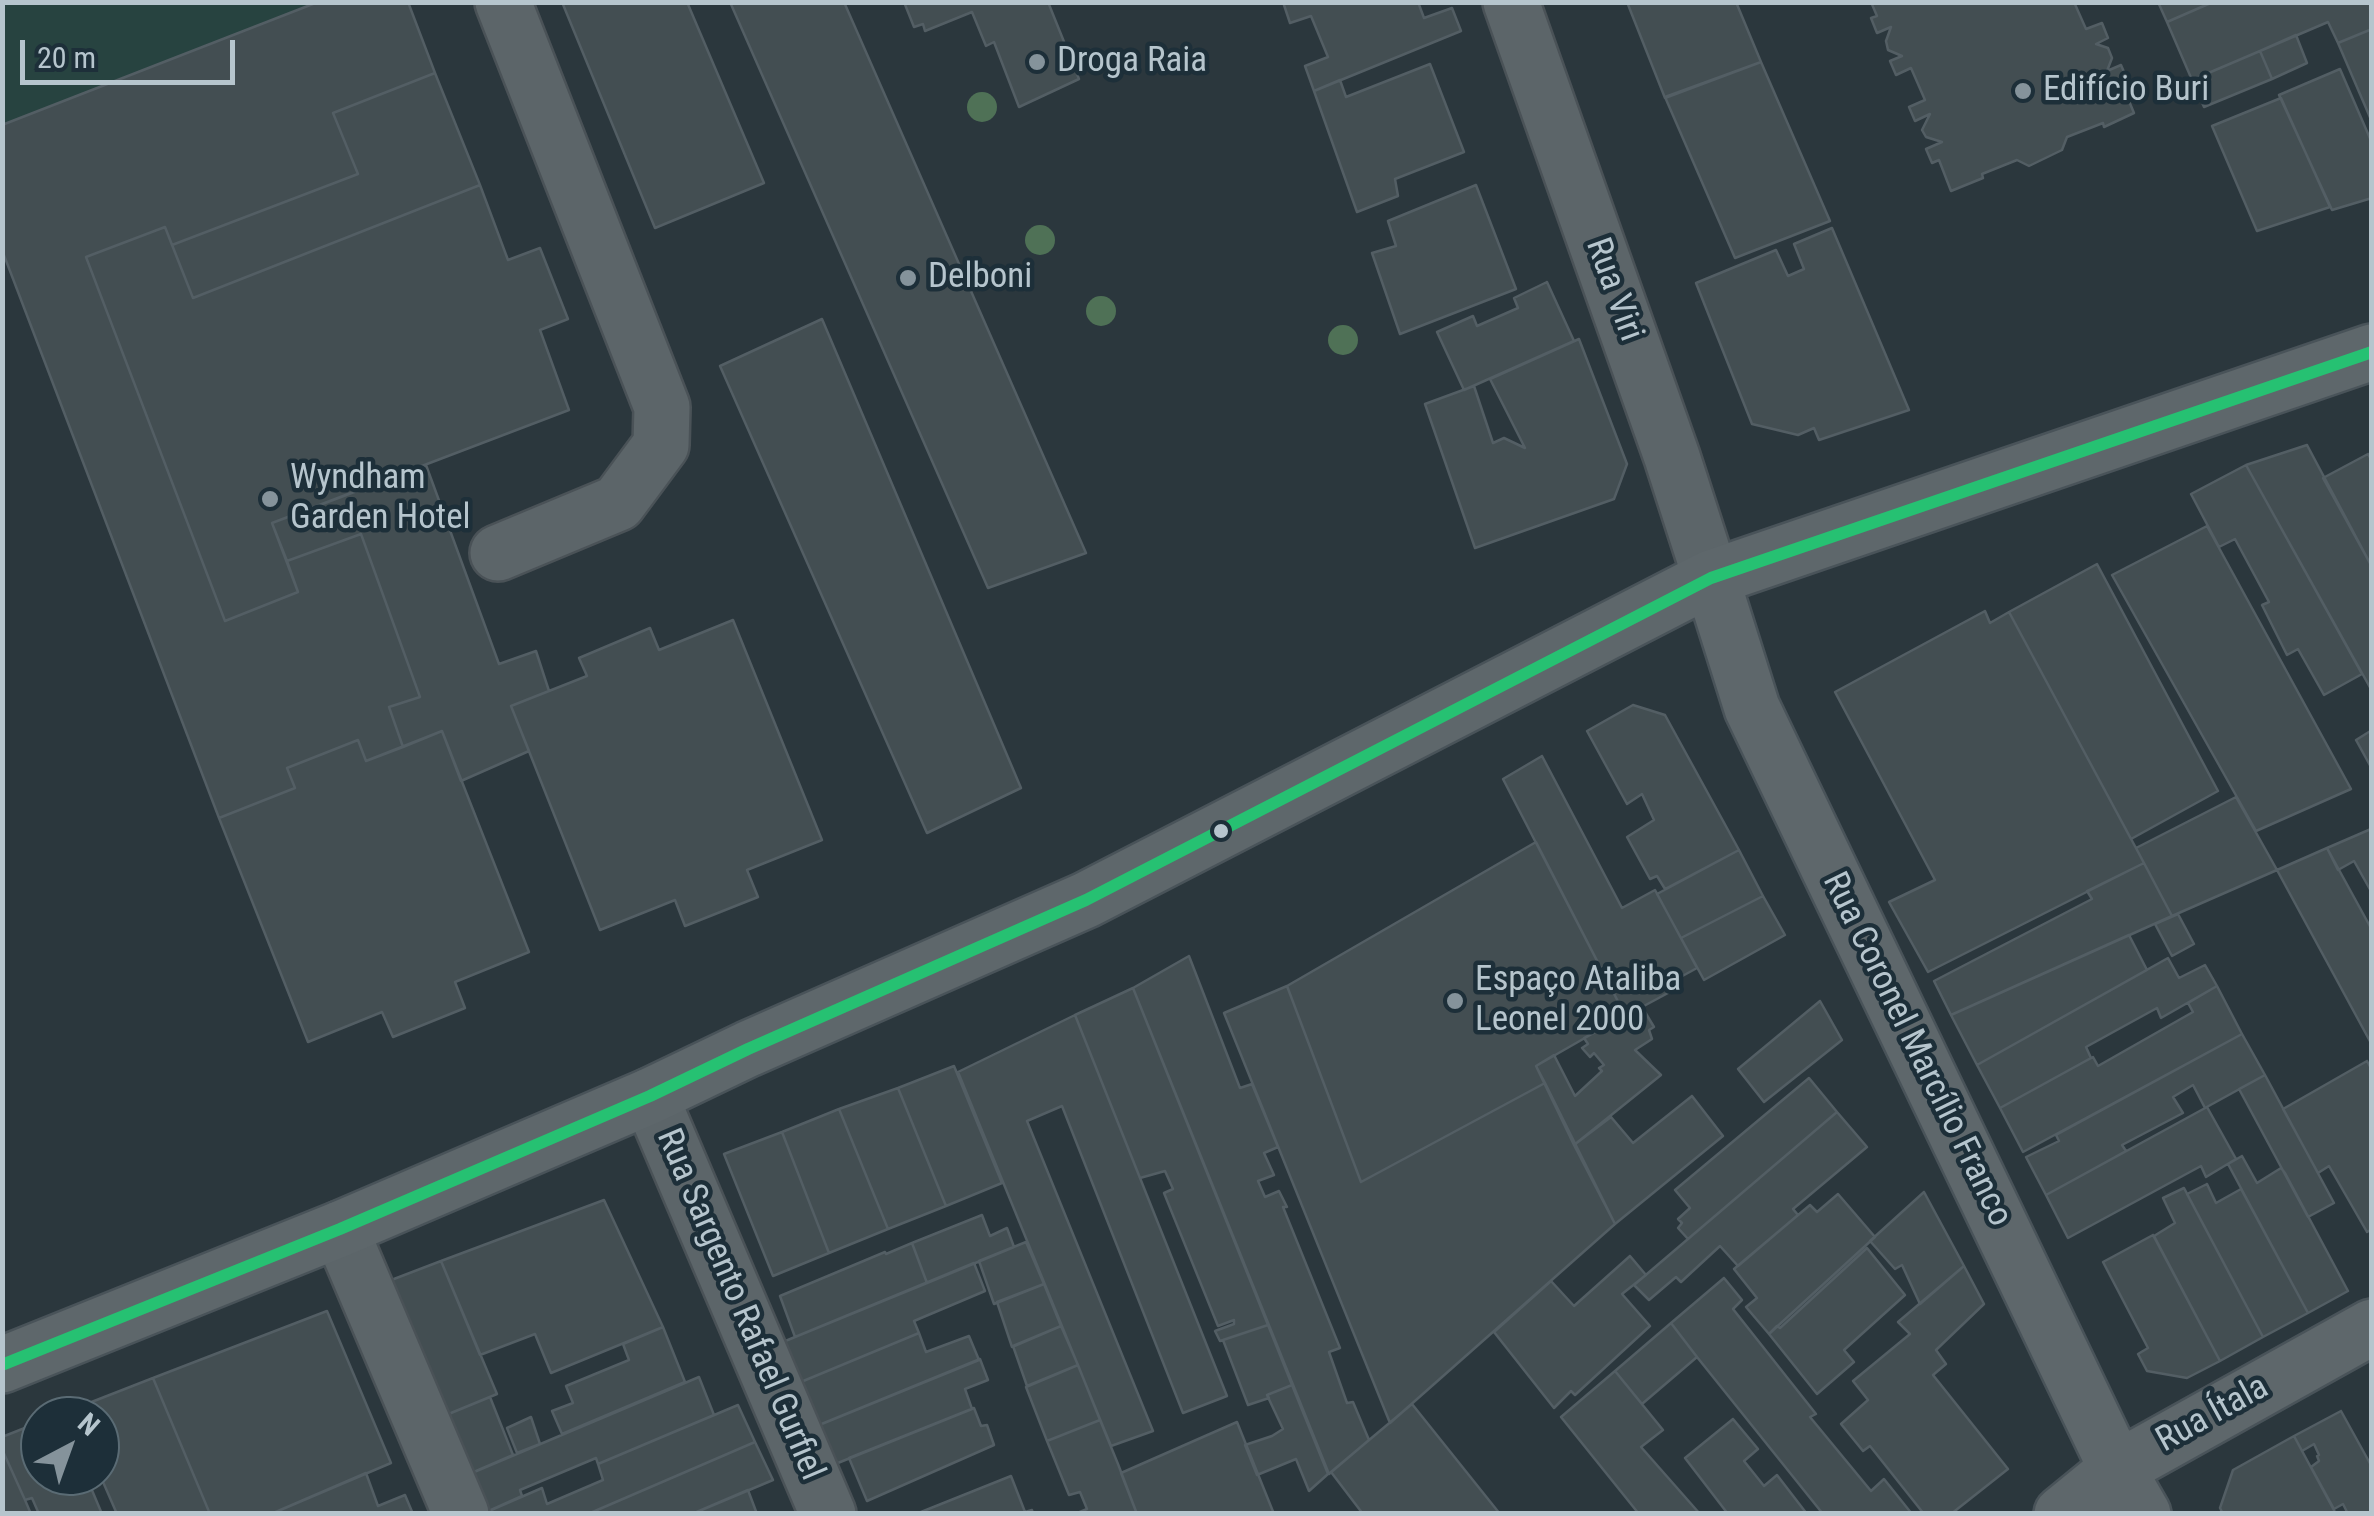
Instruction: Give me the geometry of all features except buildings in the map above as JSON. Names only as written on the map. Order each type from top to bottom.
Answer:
[{"type":"main road","points":[[2,1366],[340,1229],[650,1096],[1086,900],[1711,578],[2372,352]]},
{"type":"main road","name":"Rua Coronel Marcílio Franco","points":[[1711,578],[1752,708],[2130,1491]]},
{"type":"main road","name":"Rua Ítala","points":[[2062,1514],[2130,1491],[2372,1327]]},
{"type":"street","points":[[498,552],[618,503],[661,445],[662,407],[503,2]]},
{"type":"street","name":"Rua Viri","points":[[1511,2],[1711,578]]},
{"type":"street","name":"Rua Sargento Rafael Gurfiel","points":[[650,1096],[828,1514]]},
{"type":"street","points":[[340,1229],[460,1514]]},
{"type":"green space","points":[[3,3],[318,3],[3,125]]},
{"type":"transit line","points":[[2,1365],[340,1229],[650,1096],[1086,900],[1711,578],[2372,352]]},
{"type":"place","name":"Droga Raia","points":[[1037,62]]},
{"type":"place","name":"Edifício Buri","points":[[2023,91]]},
{"type":"place","name":"Delboni","points":[[908,278]]},
{"type":"place","name":"Wyndham Garden Hotel","points":[[270,499]]},
{"type":"place","name":"Espaço Ataliba Leonel 2000","points":[[1455,1001]]}]
